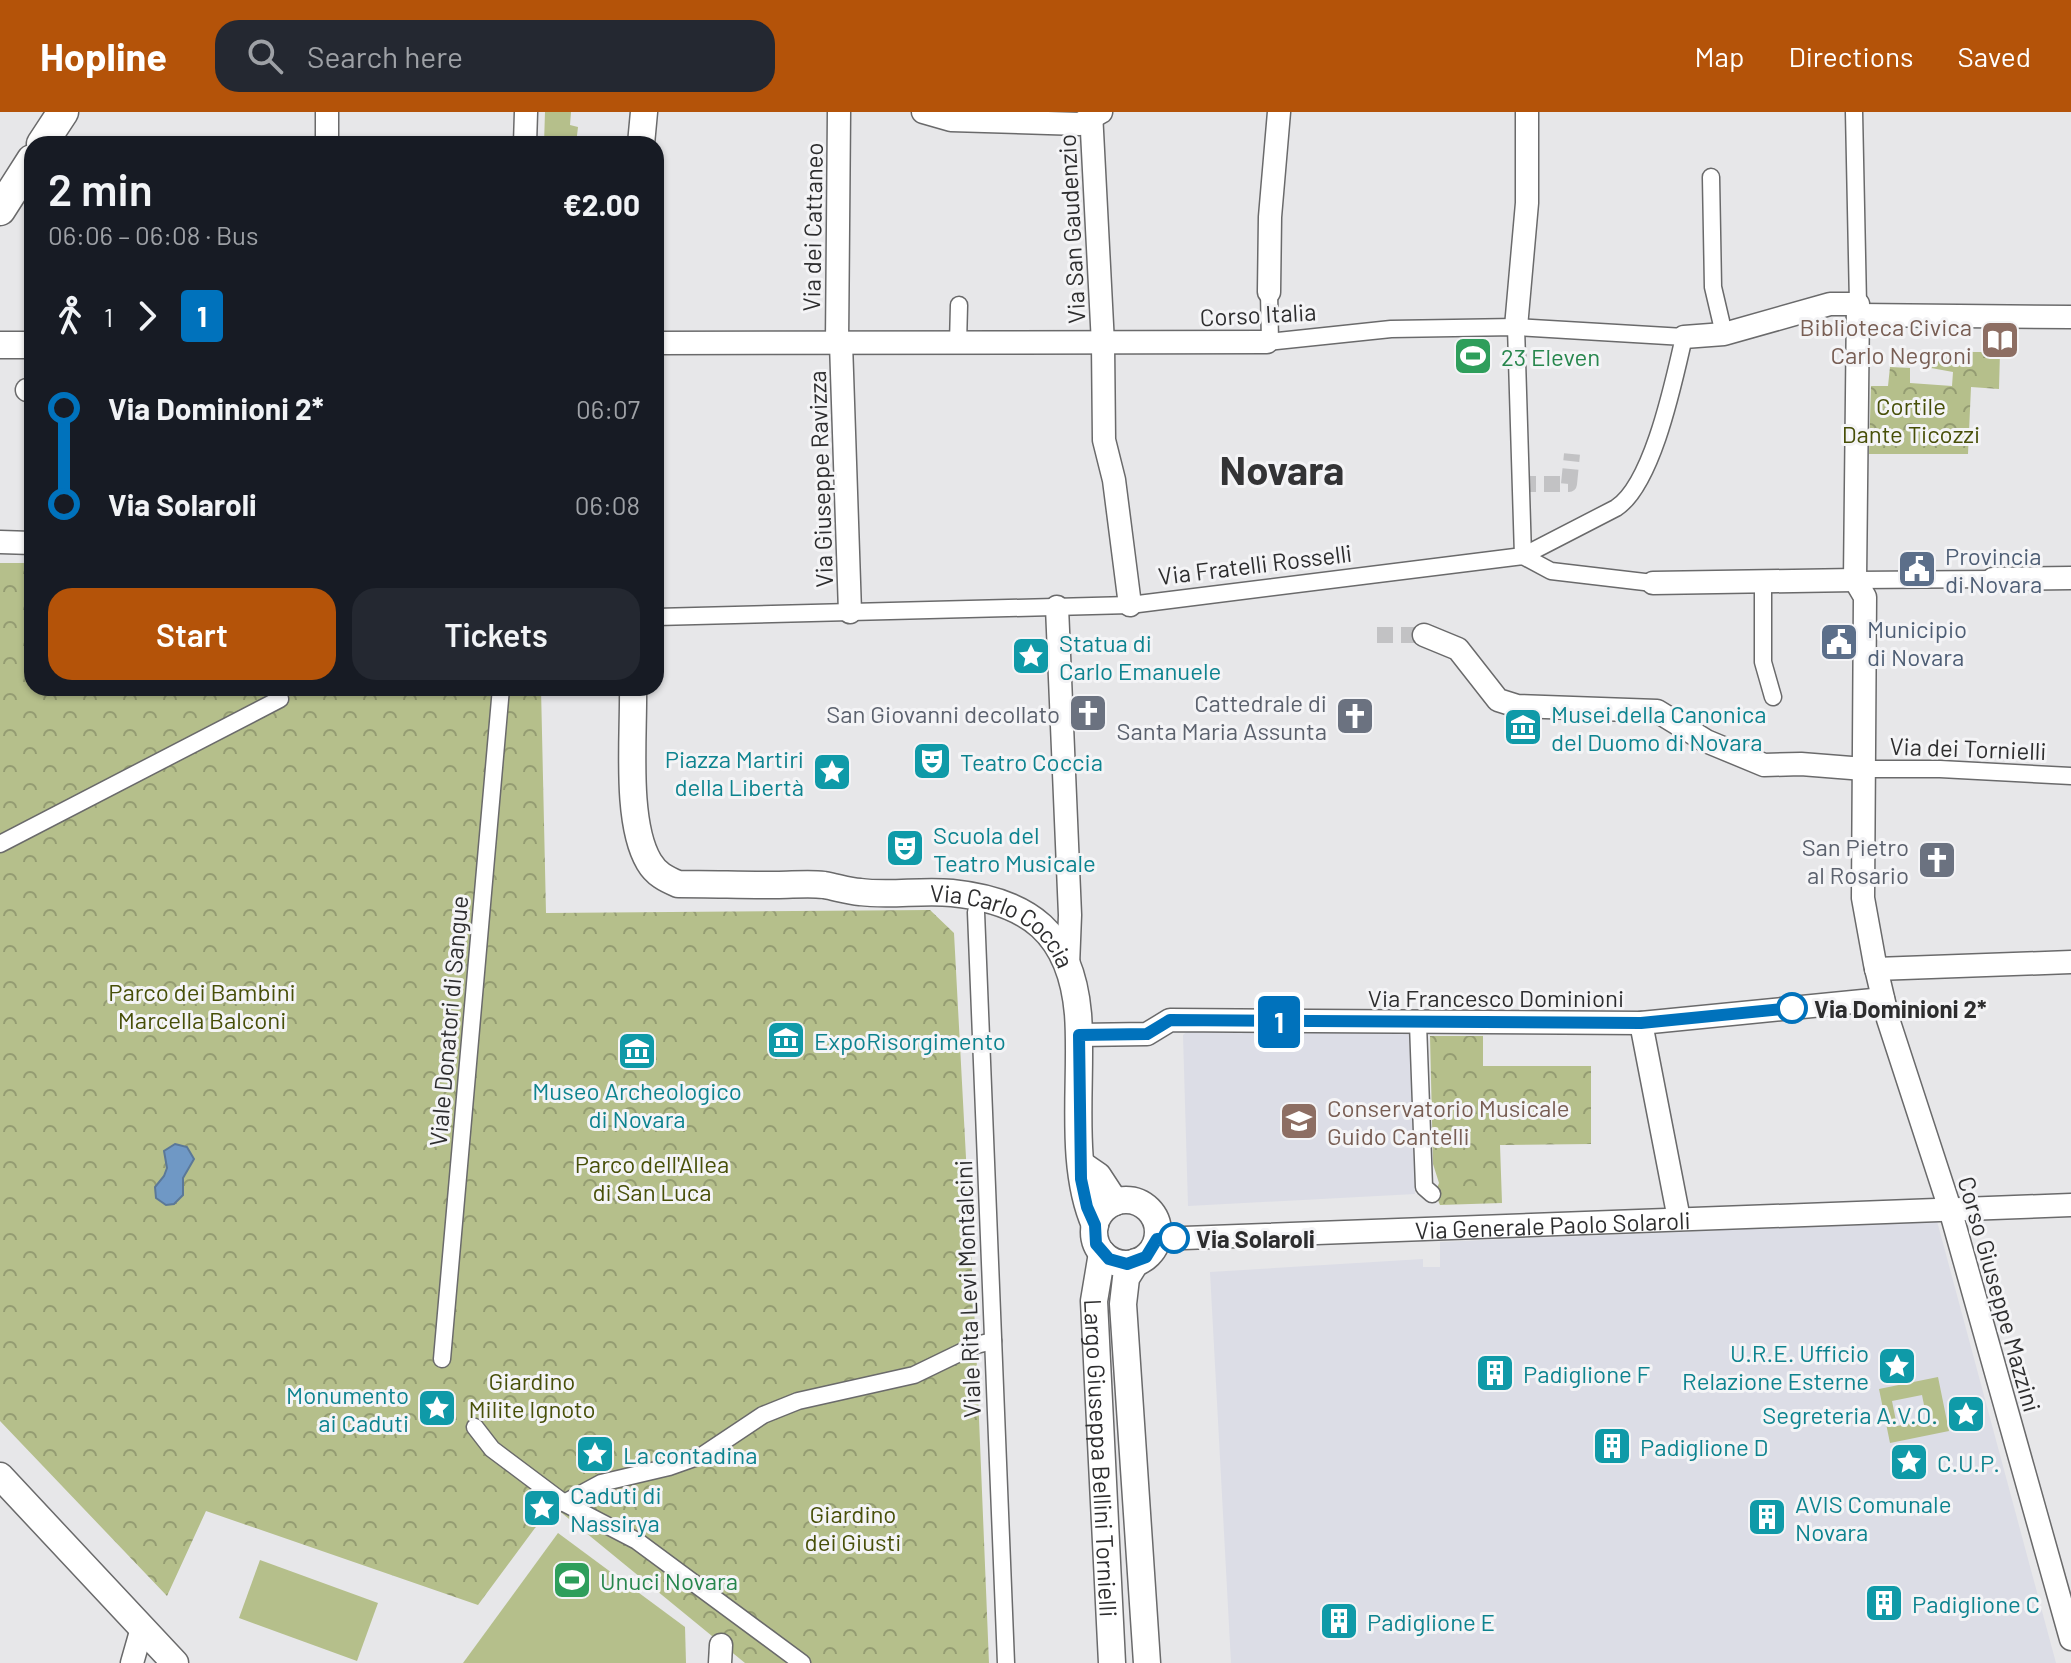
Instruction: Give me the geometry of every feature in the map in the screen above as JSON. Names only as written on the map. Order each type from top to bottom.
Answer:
[{"type":"main road","points":[[47,136],[63,112]]},
{"type":"main road","points":[[0,210],[24,172]]},
{"type":"street","points":[[327,112],[327,136]]},
{"type":"street","points":[[525,136],[526,112]]},
{"type":"street","points":[[642,136],[644,112]]},
{"type":"street","name":"Via dei Cattaneo","points":[[839,112],[839,343]]},
{"type":"street","points":[[923,112],[951,120],[1080,124],[1094,114]]},
{"type":"street","points":[[1268,342],[1270,217],[1279,112]]},
{"type":"street","points":[[1523,556],[1516,327],[1527,203],[1527,112]]},
{"type":"street","points":[[1854,112],[1858,310],[1855,580]]},
{"type":"street","name":"Via San Gaudenzio","points":[[1094,114],[1104,440],[1114,480],[1130,605]]},
{"type":"street","points":[[1711,177],[1713,287],[1724,334]]},
{"type":"street","name":"Corso Italia","points":[[664,343],[1268,342],[1391,329],[1516,327],[1684,337],[1724,334],[1830,304],[1858,310],[2071,317]]},
{"type":"street","points":[[958,344],[959,305]]},
{"type":"street","points":[[0,328],[24,328]]},
{"type":"street","points":[[1523,556],[1626,502],[1641,483],[1671,392],[1684,337]]},
{"type":"street","name":"Via Giuseppe Ravizza","points":[[839,343],[850,612]]},
{"type":"street","points":[[0,345],[24,345]]},
{"type":"street","points":[[0,542],[24,543]]},
{"type":"street","points":[[1523,556],[1551,571],[1653,583],[2071,578]]},
{"type":"street","name":"Via Fratelli Rosselli","points":[[664,617],[1130,605],[1523,556]]},
{"type":"street","name":"Corso Giuseppe Mazzini","points":[[1855,580],[1865,597],[1863,898],[1876,967],[1883,999],[1950,1209],[2071,1639]]},
{"type":"street","points":[[1763,582],[1763,662],[1773,697]]},
{"type":"street","points":[[1057,607],[1070,915],[1068,966]]},
{"type":"street","points":[[1424,635],[1458,649],[1498,700],[1517,706],[1657,711],[1706,741],[1764,765],[1801,764],[1864,769]]},
{"type":"street","name":"Viale Donatori di Sangue","points":[[442,1359],[500,696]]},
{"type":"street","name":"Via Carlo Coccia","points":[[633,696],[635,817],[641,846],[650,864],[663,878],[678,884],[823,885],[860,892],[952,893],[999,903],[1020,911],[1054,936],[1068,966],[1078,1011],[1079,1035]]},
{"type":"street","points":[[0,844],[280,699]]},
{"type":"street","name":"Via dei Tornielli","points":[[1864,769],[1940,769],[2071,776]]},
{"type":"street","name":"Viale Rita Levi Montalcini","points":[[976,912],[1006,1663]]},
{"type":"street","points":[[1876,967],[2071,962]]},
{"type":"street","name":"Via Francesco Dominioni","points":[[1079,1035],[1147,1034],[1170,1020],[1418,1024],[1641,1023],[1883,999]]},
{"type":"street","points":[[1641,1023],[1679,1219]]},
{"type":"street","points":[[1418,1024],[1424,1192]]},
{"type":"street","points":[[1079,1035],[1083,1188],[1095,1225],[1096,1244],[1102,1253],[1117,1263],[1136,1262],[1153,1249],[1157,1239],[1157,1222],[1147,1208],[1132,1200],[1115,1202],[1106,1207],[1095,1225]]},
{"type":"street","points":[[1082,1165],[1098,1176],[1115,1202]]},
{"type":"street","name":"Via Generale Paolo Solaroli","points":[[1157,1239],[2071,1205]]},
{"type":"street","name":"Largo Giuseppa Bellini Tornielli","points":[[1102,1253],[1094,1301],[1112,1663]]},
{"type":"street","name":"Largo Giuseppa Bellini Tornielli","points":[[1136,1262],[1126,1278],[1123,1304],[1147,1663]]},
{"type":"street","points":[[564,1503],[601,1483],[669,1467],[703,1455],[763,1415],[798,1401],[914,1375],[995,1333]]},
{"type":"street","points":[[475,1427],[492,1449],[564,1503],[637,1541],[802,1663]]},
{"type":"street","points":[[0,1476],[175,1663]]},
{"type":"street","points":[[132,1663],[142,1628]]},
{"type":"shaded area","name":"Conservatorio Musicale Guido Cantelli","points":[[1190,1029],[1409,1029],[1415,1194],[1188,1206],[1183,1035]]},
{"type":"shaded area","points":[[1937,1221],[2056,1663],[1231,1663],[1210,1272],[1423,1259],[1423,1267],[1440,1267],[1440,1242]]},
{"type":"green space","points":[[545,112],[571,112],[570,125],[578,127],[577,136],[544,136]]},
{"type":"green space","name":"Cortile Dante Ticozzi","points":[[2000,352],[1999,389],[1971,387],[1968,454],[1869,454],[1871,386],[1888,386],[1890,367],[1910,368],[1910,383],[1952,386],[1953,372],[1931,368],[1931,362],[1941,361],[1941,354]]},
{"type":"green space","points":[[0,563],[24,563],[24,696],[541,696],[546,913],[930,910],[954,933],[989,1663],[745,1663],[552,1505],[478,1605],[206,1511],[167,1596],[0,1421]]},
{"type":"green space","points":[[1430,1036],[1483,1036],[1483,1066],[1591,1066],[1591,1144],[1500,1145],[1502,1203],[1440,1205],[1435,1193],[1439,1183],[1433,1164]]},
{"type":"green space","points":[[1938,1377],[1949,1431],[1890,1443],[1879,1389]],"holes":[[[1922,1395],[1927,1420],[1897,1426],[1892,1401]]]},
{"type":"green space","name":"Unuci Novara","points":[[558,1533],[685,1627],[686,1663],[463,1663]]},
{"type":"green space","points":[[260,1560],[378,1603],[357,1661],[239,1618]]},
{"type":"water","points":[[175,1144],[187,1147],[194,1159],[183,1178],[183,1195],[174,1204],[166,1205],[156,1198],[155,1187],[167,1168],[164,1151]]},
{"type":"tunnel","points":[[1520,484],[1569,484],[1572,454]]},
{"type":"tunnel","points":[[1377,635],[1424,635]]},
{"type":"bus line","name":"1","points":[[1174,1238],[1157,1239],[1146,1257],[1127,1264],[1109,1259],[1096,1244],[1095,1225],[1087,1207],[1081,1179],[1079,1035],[1147,1034],[1170,1020],[1418,1024],[1641,1023],[1792,1008]]},
{"type":"place","name":"Biblioteca Civica Carlo Negroni","points":[[2000,340]]},
{"type":"place","name":"23 Eleven","points":[[1473,356]]},
{"type":"place","name":"Provincia di Novara","points":[[1917,569]]},
{"type":"place","name":"Municipio di Novara","points":[[1839,642]]},
{"type":"place","name":"Statua di Carlo Emanuele","points":[[1031,656]]},
{"type":"place","name":"San Giovanni decollato","points":[[1088,713]]},
{"type":"place","name":"Cattedrale di Santa Maria Assunta","points":[[1355,716]]},
{"type":"place","name":"Musei della Canonica del Duomo di Novara","points":[[1523,727]]},
{"type":"place","name":"Teatro Coccia","points":[[932,761]]},
{"type":"place","name":"Piazza Martiri della Libertà","points":[[832,772]]},
{"type":"place","name":"Scuola del Teatro Musicale","points":[[905,848]]},
{"type":"place","name":"San Pietro al Rosario","points":[[1937,860]]},
{"type":"place","name":"Via Dominioni 2*","points":[[1792,1008]]},
{"type":"place","name":"ExpoRisorgimento","points":[[786,1040]]},
{"type":"place","name":"Museo Archeologico di Novara","points":[[637,1051]]},
{"type":"place","name":"Conservatorio Musicale Guido Cantelli","points":[[1299,1121]]},
{"type":"place","name":"Via Solaroli","points":[[1174,1238]]},
{"type":"place","name":"U.R.E. Ufficio Relazione Esterne","points":[[1897,1366]]},
{"type":"place","name":"Padiglione F","points":[[1495,1373]]},
{"type":"place","name":"Monumento ai Caduti","points":[[437,1408]]},
{"type":"place","name":"Segreteria A.V.O.","points":[[1966,1414]]},
{"type":"place","name":"Padiglione D","points":[[1612,1446]]},
{"type":"place","name":"La contadina","points":[[595,1454]]},
{"type":"place","name":"C.U.P.","points":[[1909,1462]]},
{"type":"place","name":"Caduti di Nassirya","points":[[542,1508]]},
{"type":"place","name":"AVIS Comunale Novara","points":[[1767,1517]]},
{"type":"place","name":"Unuci Novara","points":[[572,1580]]},
{"type":"place","name":"Padiglione C","points":[[1884,1603]]},
{"type":"place","name":"Padiglione E","points":[[1339,1621]]},
{"type":"district","name":"Novara","points":[[1282,469]]},
{"type":"park label","name":"Parco dei Bambini Marcella Balconi","points":[[202,1005]]},
{"type":"park label","name":"Parco dell'Allea di San Luca","points":[[652,1177]]},
{"type":"park label","name":"Giardino Milite Ignoto","points":[[532,1394]]},
{"type":"park label","name":"Giardino dei Giusti","points":[[853,1527]]}]
